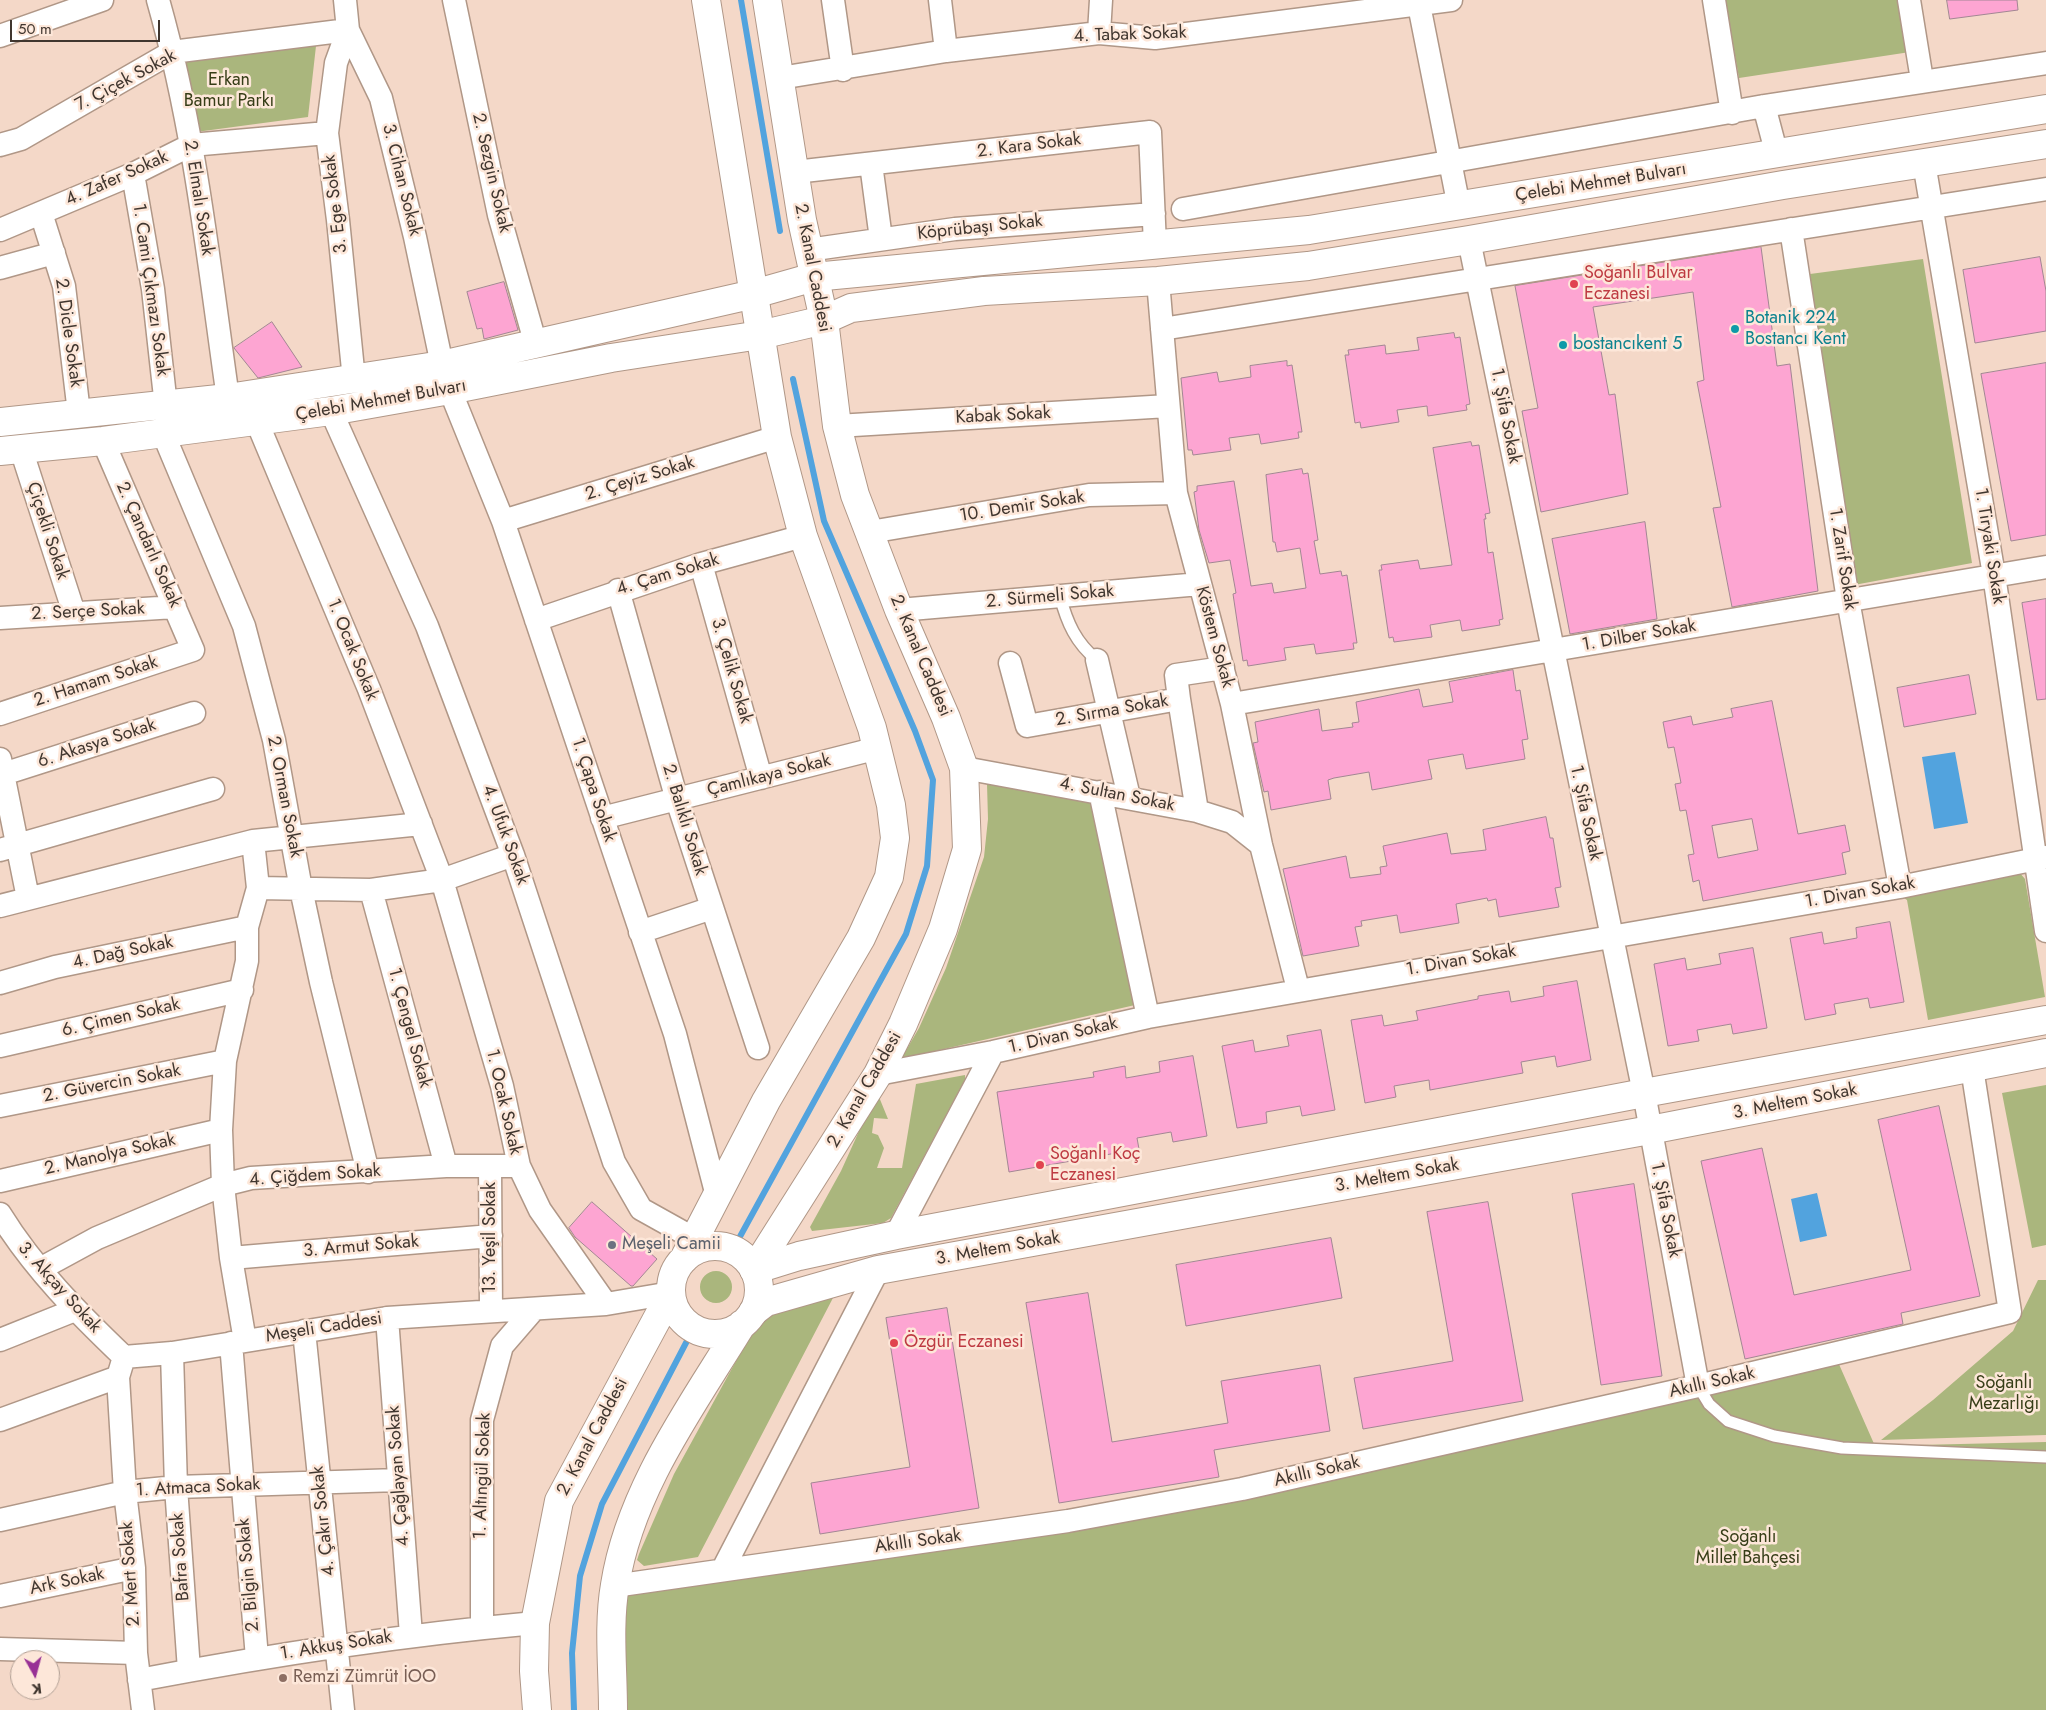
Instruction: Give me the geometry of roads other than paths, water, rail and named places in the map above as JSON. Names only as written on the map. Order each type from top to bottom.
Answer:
[{"type":"main road","points":[[706,0],[777,437],[802,536],[878,748],[891,805],[895,838],[889,877],[861,938],[826,1002],[785,1067],[674,1275],[671,1293],[676,1310],[684,1320],[695,1328],[707,1333],[720,1333],[733,1330],[747,1318]]},
{"type":"main road","name":"2. Kanal Caddesi","points":[[754,1270],[878,1074],[903,1024],[942,929],[967,849],[964,768],[946,718],[899,610],[855,495],[837,426],[824,320],[808,250],[768,0]]},
{"type":"main road","name":"Çelebi Mehmet Bulvarı","points":[[0,422],[166,406],[354,380],[442,365],[754,294],[814,277],[1309,230],[1777,155],[2046,109]]},
{"type":"main road","name":"Çelebi Mehmet Bulvarı","points":[[10,450],[102,441],[332,411],[611,358],[760,335],[824,320],[851,308],[984,291],[1158,281],[1308,266],[1470,240],[1773,187],[2046,144]]},
{"type":"main road","name":"3. Meltem Sokak","points":[[754,1270],[799,1256],[896,1235],[1644,1093],[2046,1020]]},
{"type":"main road","name":"3. Meltem Sokak","points":[[747,1318],[766,1302],[878,1270],[1650,1130],[2046,1053]]},
{"type":"main road","points":[[614,1710],[612,1647],[614,1586],[627,1531],[659,1461],[747,1318],[759,1290],[754,1270],[743,1256],[730,1248],[715,1246],[689,1249]]},
{"type":"main road","name":"2. Kanal Caddesi","points":[[537,1710],[535,1623],[559,1501],[671,1293]]},
{"type":"street","points":[[0,36],[102,0]]},
{"type":"street","name":"2. Elmalı Sokak","points":[[158,0],[172,52],[191,145],[228,398]]},
{"type":"street","name":"3. Cihan Sokak","points":[[345,0],[348,30],[381,98],[415,237],[442,365]]},
{"type":"street","name":"2. Sezgin Sokak","points":[[454,0],[499,215],[536,345]]},
{"type":"street","points":[[833,0],[843,70]]},
{"type":"street","points":[[940,0],[946,52]]},
{"type":"street","points":[[1099,33],[1101,0]]},
{"type":"street","name":"4. Tabak Sokak","points":[[780,78],[843,70],[946,52],[1099,33],[1156,38],[1451,0]]},
{"type":"street","points":[[1714,0],[1732,113]]},
{"type":"street","points":[[1909,0],[1922,80]]},
{"type":"street","points":[[1419,4],[1459,207]]},
{"type":"street","name":"7. Çiçek Sokak","points":[[0,145],[21,138],[172,52],[348,30]]},
{"type":"street","name":"3. Ege Sokak","points":[[348,30],[336,63],[327,133],[354,380]]},
{"type":"street","points":[[1183,209],[1764,106],[2046,62]]},
{"type":"street","points":[[1764,106],[1777,155]]},
{"type":"street","name":"2. Kara Sokak","points":[[795,172],[1150,132],[1155,245]]},
{"type":"street","name":"4. Zafer Sokak","points":[[0,230],[133,174],[191,145],[327,133]]},
{"type":"street","name":"1. Tiryaki Sokak","points":[[1924,163],[2040,858],[2046,931]]},
{"type":"street","points":[[871,164],[881,239]]},
{"type":"street","name":"1. Cami Çıkmazı Sokak","points":[[133,174],[153,289],[166,406]]},
{"type":"street","points":[[1162,329],[2046,189]]},
{"type":"street","name":"2. Dicle Sokak","points":[[42,213],[64,286],[79,413]]},
{"type":"street","name":"Köprübaşı Sokak","points":[[808,250],[956,228],[1154,214]]},
{"type":"street","name":"1. Zarif Sokak","points":[[1791,230],[1848,600],[1900,887]]},
{"type":"street","name":"1. Şifa Sokak","points":[[1470,240],[1552,652],[1644,1093],[1698,1386]]},
{"type":"street","name":"2. Dicle Sokak","points":[[0,268],[54,254]]},
{"type":"street","name":"Köstem Sokak","points":[[1158,281],[1176,493],[1232,704],[1261,846],[1298,989]]},
{"type":"street","name":"1. Çapa Sokak","points":[[450,390],[503,521],[674,1034],[717,1196]]},
{"type":"street","name":"Kabak Sokak","points":[[837,426],[1168,406]]},
{"type":"street","name":"4. Ufuk Sokak","points":[[332,411],[427,626],[513,855],[614,1162],[641,1209],[689,1249]]},
{"type":"street","name":"1. Ocak Sokak","points":[[257,422],[369,689],[442,880],[502,1086],[518,1166],[540,1210],[606,1304]]},
{"type":"street","name":"2. Orman Sokak","points":[[163,433],[244,626],[274,740],[301,889],[368,1172]]},
{"type":"street","name":"2. Çeyiz Sokak","points":[[503,521],[777,437]]},
{"type":"street","name":"2. Çandarlı Sokak","points":[[102,441],[176,607],[193,650]]},
{"type":"street","name":"Çiçekli Sokak","points":[[10,450],[74,613]]},
{"type":"street","name":"10. Demir Sokak","points":[[870,532],[1089,496],[1176,493]]},
{"type":"street","name":"4. Çam Sokak","points":[[536,620],[618,590],[701,564],[802,536]]},
{"type":"street","name":"3. Çelik Sokak","points":[[701,564],[761,778]]},
{"type":"street","name":"1. Dilber Sokak","points":[[1232,704],[1552,652],[2046,567]]},
{"type":"street","name":"2. Sürmeli Sokak","points":[[899,610],[1200,584]]},
{"type":"street","name":"2. Balıklı Sokak","points":[[618,590],[677,800],[758,1048]]},
{"type":"street","name":"2. Serçe Sokak","points":[[0,618],[176,607]]},
{"type":"street","name":"2. Hamam Sokak","points":[[0,714],[193,650]]},
{"type":"street","points":[[1097,660],[1129,797]]},
{"type":"street","name":"2. Sırma Sokak","points":[[1010,663],[1027,726],[1179,699],[1197,811]]},
{"type":"street","points":[[1179,699],[1176,675],[1222,668]]},
{"type":"street","name":"6. Akasya Sokak","points":[[1,769],[194,713]]},
{"type":"street","name":"Çamlıkaya Sokak","points":[[602,818],[878,748]]},
{"type":"street","name":"4. Sultan Sokak","points":[[964,768],[1197,811],[1232,822],[1261,846]]},
{"type":"street","points":[[1,769],[8,848],[28,898]]},
{"type":"street","points":[[8,848],[213,789]]},
{"type":"street","points":[[1100,792],[1148,1017]]},
{"type":"street","points":[[0,906],[253,841],[421,824]]},
{"type":"street","points":[[253,841],[258,888],[371,890],[442,880],[513,855]]},
{"type":"street","name":"1. Divan Sokak","points":[[878,1074],[994,1052],[1148,1017],[1298,989],[1900,887],[2040,858]]},
{"type":"street","name":"2. Bilgin Sokak","points":[[257,1658],[241,1484],[238,1342],[223,1185],[221,1130],[225,1061],[247,961],[247,927],[258,888]]},
{"type":"street","name":"1. Çengel Sokak","points":[[371,890],[446,1166]]},
{"type":"street","points":[[640,932],[712,908]]},
{"type":"street","name":"4. Dağ Sokak","points":[[0,983],[55,967],[247,927]]},
{"type":"street","name":"6. Çimen Sokak","points":[[0,1046],[242,990]]},
{"type":"street","points":[[896,1235],[994,1052]]},
{"type":"street","name":"2. Güvercin Sokak","points":[[0,1106],[225,1061]]},
{"type":"street","name":"Akıllı Sokak","points":[[614,1586],[1068,1521],[1242,1489],[1698,1386],[2010,1312],[1972,1068]]},
{"type":"street","name":"2. Manolya Sokak","points":[[0,1181],[221,1130]]},
{"type":"street","name":"4. Çiğdem Sokak","points":[[40,1269],[97,1238],[223,1185],[251,1178],[446,1166],[518,1166]]},
{"type":"street","name":"13. Yeşil Sokak","points":[[490,1166],[491,1310]]},
{"type":"street","name":"3. Akçay Sokak","points":[[0,1214],[8,1242],[40,1269],[121,1367]]},
{"type":"street","name":"3. Armut Sokak","points":[[231,1258],[491,1236]]},
{"type":"street","points":[[723,1569],[878,1270]]},
{"type":"street","name":"Meşeli Caddesi","points":[[0,1420],[121,1367],[172,1353],[388,1318],[606,1304],[671,1293]]},
{"type":"street","name":"1. Altıngül Sokak","points":[[482,1628],[482,1420],[502,1346],[534,1309]]},
{"type":"street","points":[[0,1340],[75,1310]]},
{"type":"street","name":"4. Çağlayan Sokak","points":[[388,1318],[411,1635]]},
{"type":"street","name":"4. Çakır Sokak","points":[[304,1331],[343,1710]]},
{"type":"street","name":"Bafra Sokak","points":[[172,1353],[176,1487],[189,1670]]},
{"type":"street","name":"2. Mert Sokak","points":[[121,1367],[125,1492],[134,1568],[136,1653],[144,1710]]},
{"type":"street","name":"1. Atmaca Sokak","points":[[0,1520],[125,1492],[241,1484],[399,1480]]},
{"type":"street","name":"Ark Sokak","points":[[0,1596],[134,1568]]},
{"type":"street","name":"1. Akkuş Sokak","points":[[139,1680],[257,1658],[411,1635],[535,1623]]},
{"type":"street","points":[[0,1649],[136,1653]]},
{"type":"lane","points":[[1060,596],[1072,632],[1080,644],[1097,660]]},
{"type":"lane","points":[[1698,1386],[1709,1404],[1728,1421],[1774,1436],[1842,1448],[2046,1457]]},
{"type":"water","points":[[1955,752],[1968,823],[1934,829],[1922,757]]},
{"type":"water","points":[[1817,1193],[1827,1236],[1800,1242],[1791,1199]]},
{"type":"waterway","points":[[741,0],[780,231]]},
{"type":"waterway","points":[[737,1242],[906,934],[927,866],[933,780],[915,731],[824,521],[793,379]]},
{"type":"waterway","points":[[574,1710],[572,1653],[580,1576],[602,1504],[688,1339]]},
{"type":"place","name":"Soğanlı Bulvar Eczanesi","points":[[1574,284]]},
{"type":"place","name":"Botanik 224 Bostancı Kent","points":[[1735,329]]},
{"type":"place","name":"bostancıkent 5","points":[[1563,345]]},
{"type":"place","name":"Soğanlı Koç Eczanesi","points":[[1040,1165]]},
{"type":"place","name":"Meşeli Camii","points":[[612,1245]]},
{"type":"place","name":"Özgür Eczanesi","points":[[894,1343]]},
{"type":"place","name":"Remzi Zümrüt İOO","points":[[283,1678]]},
{"type":"park label","name":"Erkan Bamur Parkı","points":[[229,91]]},
{"type":"park label","name":"Soğanlı Mezarlığı","points":[[2004,1394]]},
{"type":"park label","name":"Soğanlı Millet Bahçesi","points":[[1748,1548]]}]
